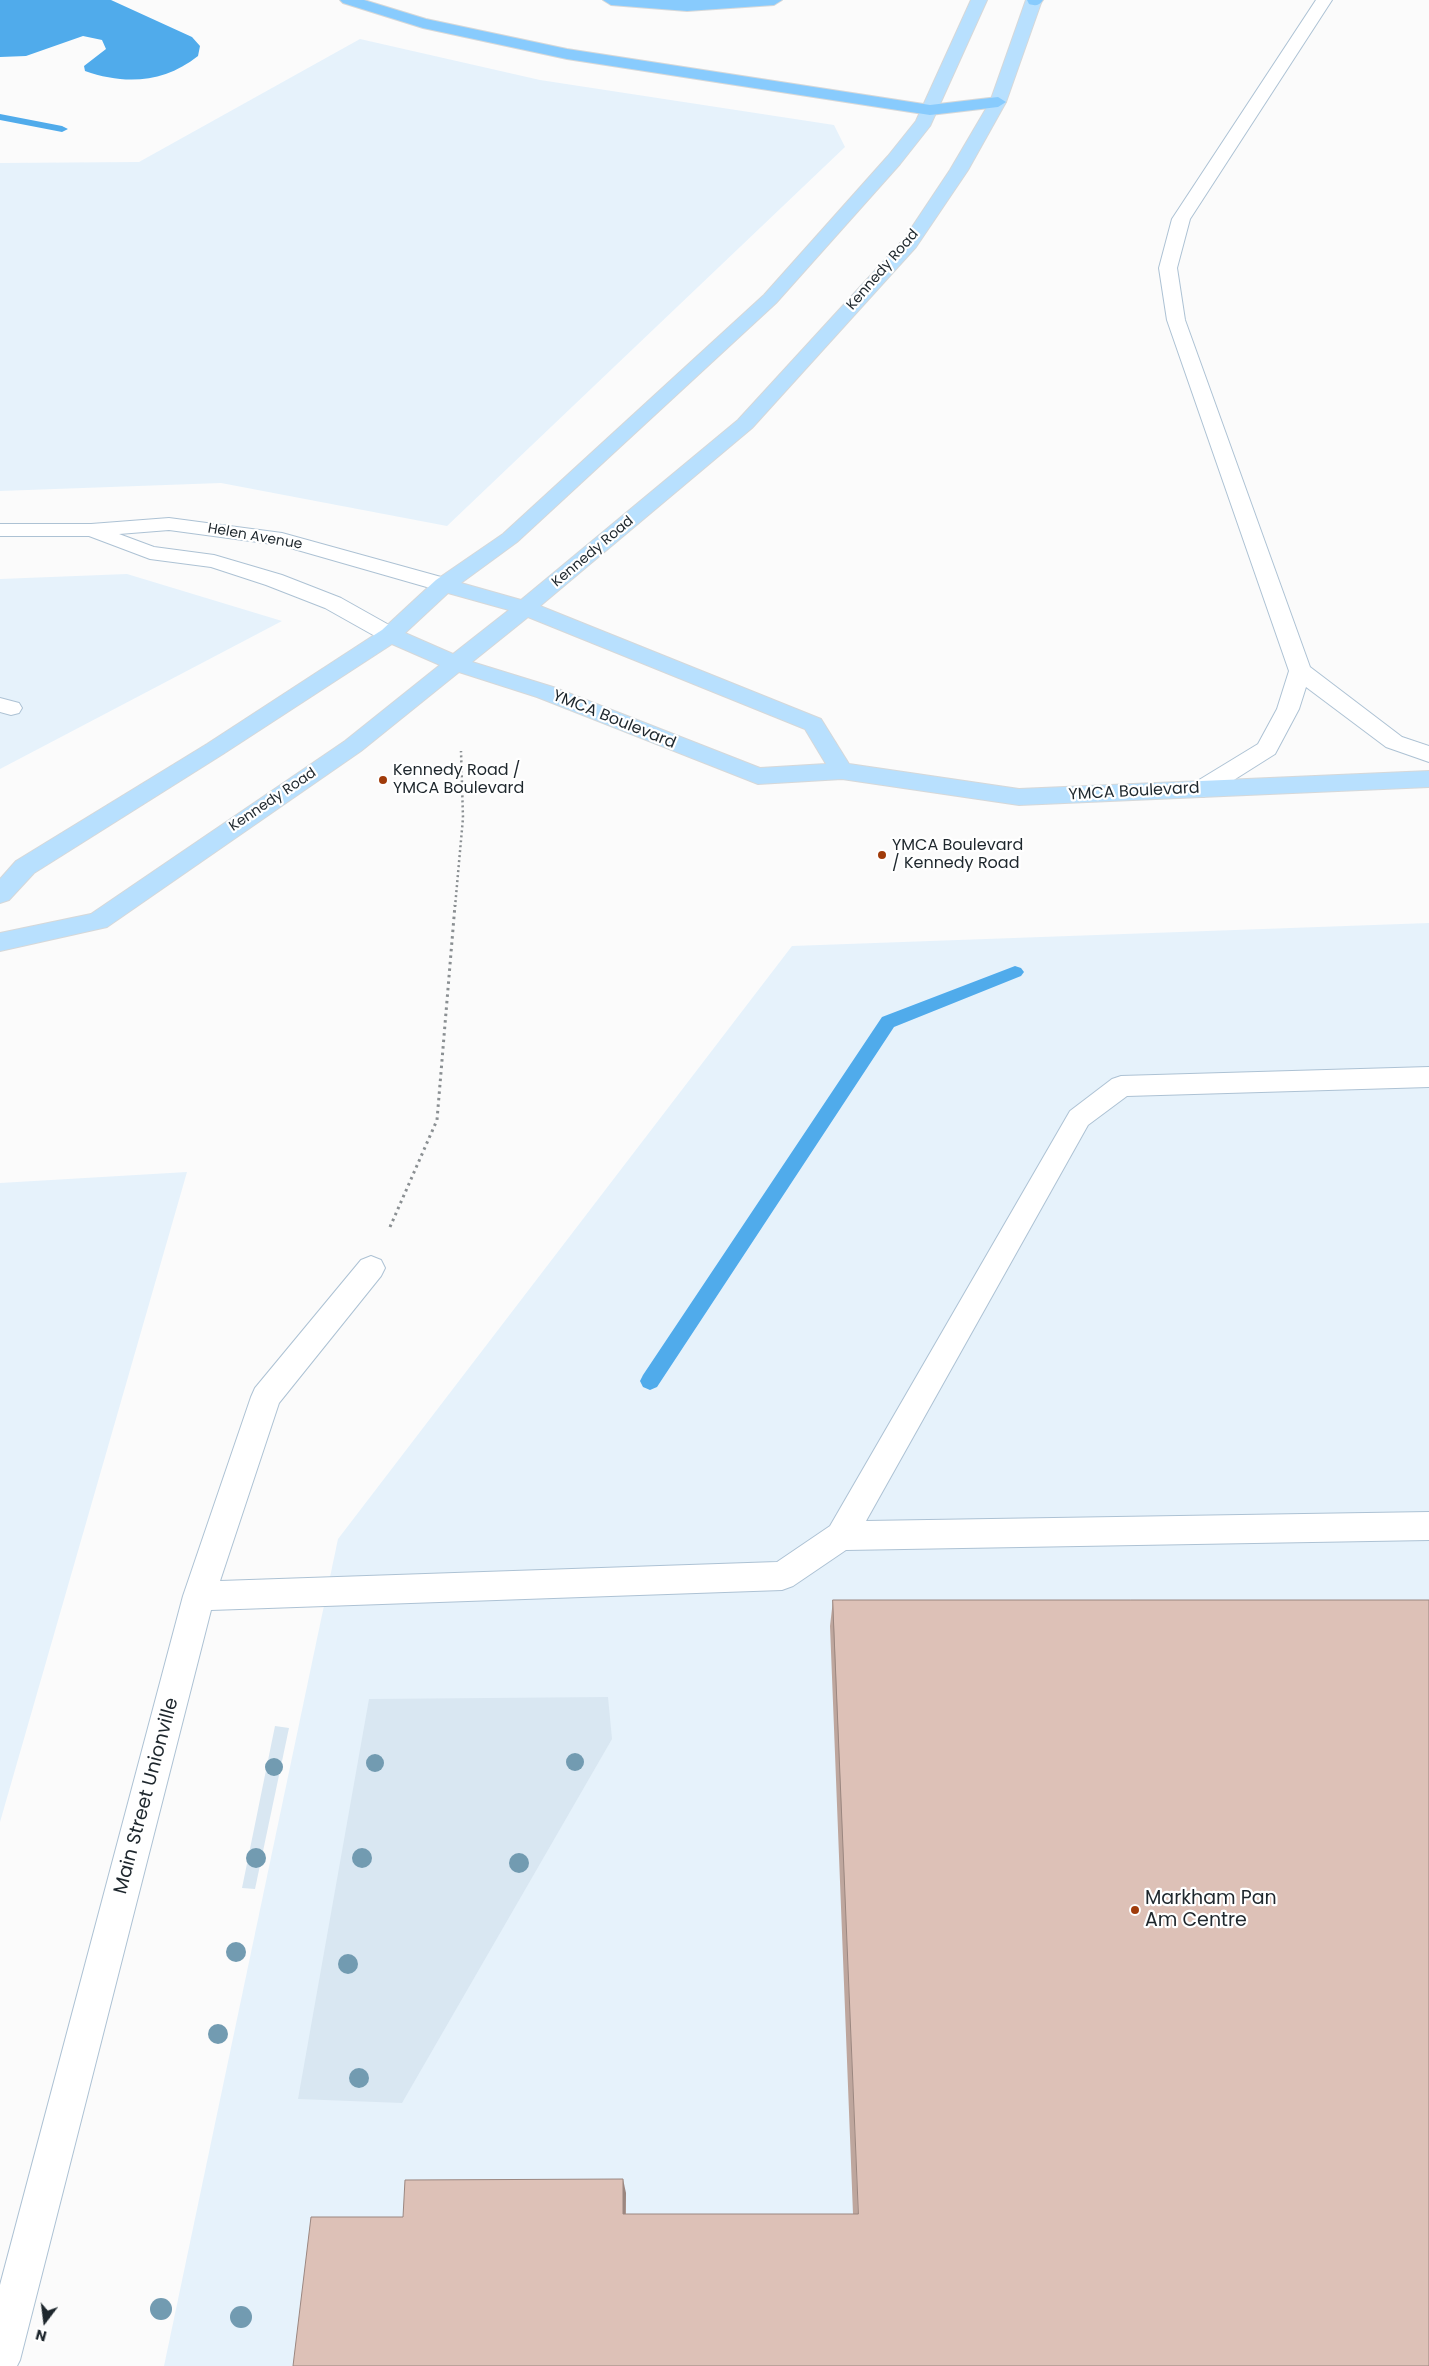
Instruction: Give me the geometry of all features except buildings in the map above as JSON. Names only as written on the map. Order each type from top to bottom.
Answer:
[{"type":"highway","points":[[348,0],[423,23],[568,54],[930,110],[998,102]]},
{"type":"highway","points":[[611,0],[687,6],[774,0]]},
{"type":"main road","points":[[0,894],[25,867],[216,749],[390,635],[444,586],[510,538],[770,299],[894,160],[924,122],[979,0]]},
{"type":"main road","name":"Kennedy Road","points":[[0,942],[98,921],[352,746],[525,608],[745,424],[910,243],[959,170],[998,102],[1034,0]]},
{"type":"main road","points":[[444,586],[525,608],[813,724],[842,771]]},
{"type":"main road","name":"YMCA Boulevard","points":[[390,635],[456,664],[545,692],[758,776],[842,771],[1019,797],[1429,779]]},
{"type":"street","points":[[1324,0],[1181,219],[1168,268],[1176,320],[1300,671],[1394,742],[1429,754]]},
{"type":"street","name":"Helen Avenue","points":[[0,530],[91,530],[169,524],[282,540],[444,586]]},
{"type":"street","name":"Helen Avenue","points":[[91,530],[150,553],[214,561],[274,580],[333,603],[390,635]]},
{"type":"street","points":[[1202,789],[1267,749],[1288,709],[1300,671]]},
{"type":"street","points":[[199,1596],[782,1576],[841,1536],[1079,1118],[1121,1086],[1429,1078]]},
{"type":"street","name":"Main Street Unionville","points":[[0,2360],[199,1596],[266,1397],[372,1268]]},
{"type":"street","points":[[841,1536],[1429,1526]]},
{"type":"path","points":[[372,1268],[437,1120],[463,818],[461,751]]},
{"type":"shaded area","points":[[360,39],[540,80],[834,125],[845,147],[447,526],[221,483],[0,491],[0,163],[139,162]]},
{"type":"shaded area","points":[[127,574],[282,621],[0,769],[0,579]]},
{"type":"shaded area","points":[[1429,923],[1429,2366],[164,2366],[338,1539],[792,946]]},
{"type":"shaded area","points":[[187,1172],[0,1822],[0,1183]]},
{"type":"shaded area","points":[[608,1697],[612,1739],[402,2103],[298,2099],[369,1699]]},
{"type":"shaded area","points":[[275,1726],[289,1728],[255,1889],[242,1888]]},
{"type":"water","points":[[0,0],[111,0],[192,37],[200,46],[198,56],[172,72],[144,79],[129,80],[85,71],[84,66],[106,49],[102,40],[83,36],[26,56],[0,57]]},
{"type":"waterway","points":[[0,117],[62,129]]},
{"type":"waterway","points":[[650,1381],[888,1022],[1015,972]]},
{"type":"place","name":"Kennedy Road / YMCA Boulevard","points":[[383,780]]},
{"type":"place","name":"YMCA Boulevard / Kennedy Road","points":[[882,855]]},
{"type":"place","name":"Markham Pan Am Centre","points":[[1135,1910]]}]
